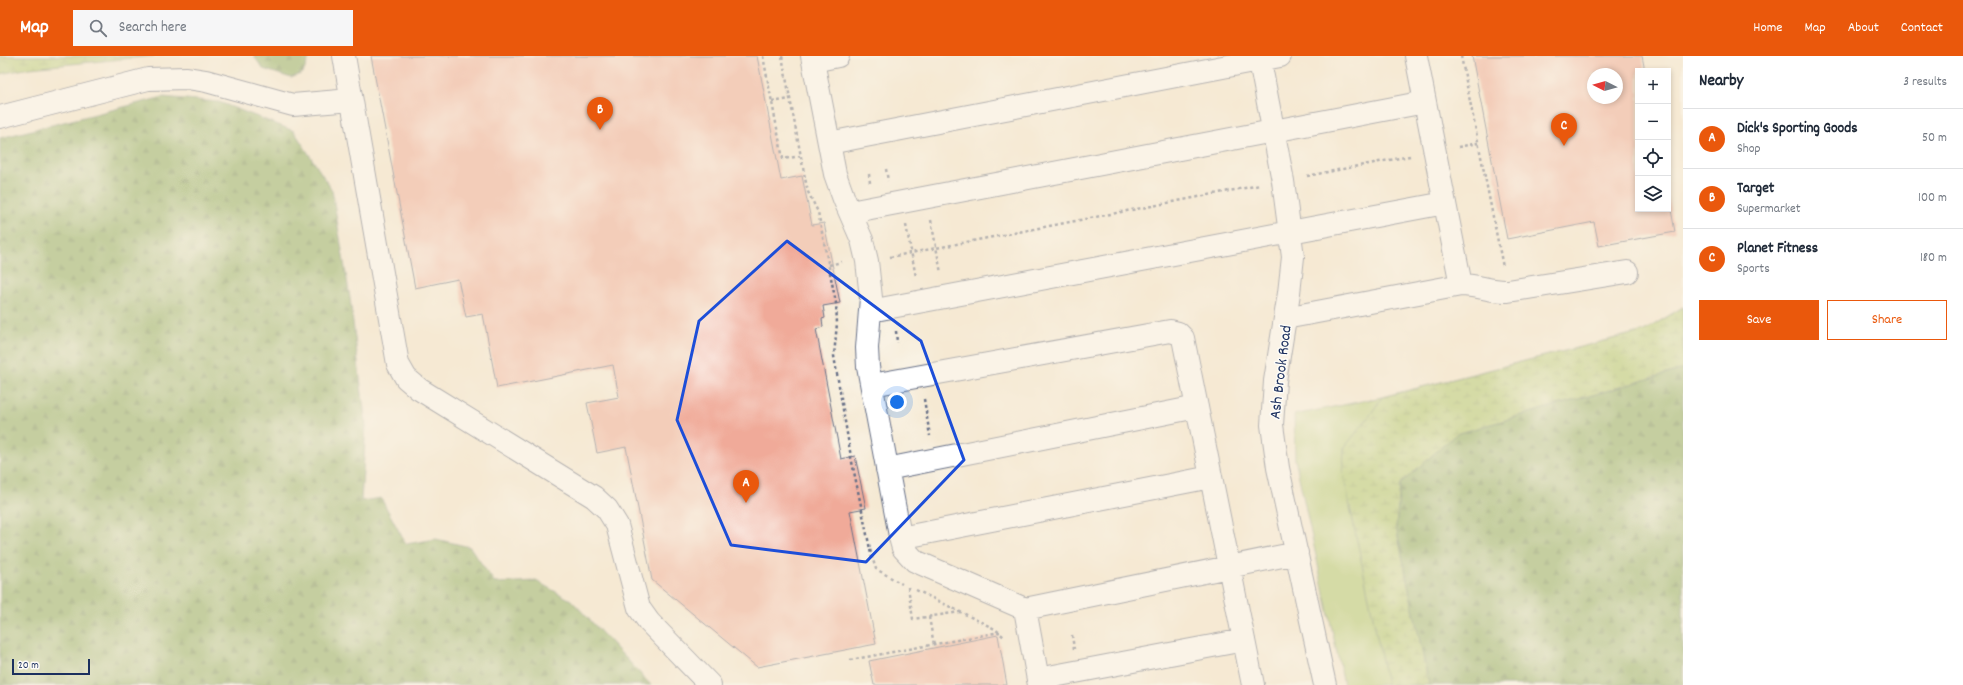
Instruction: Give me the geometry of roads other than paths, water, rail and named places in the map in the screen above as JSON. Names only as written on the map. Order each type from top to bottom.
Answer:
[{"type":"street","points":[[344,56],[398,364],[406,378],[419,389],[594,497],[606,509],[617,525],[639,608],[649,622],[710,685]]},
{"type":"street","points":[[838,56],[813,58],[838,186],[862,240],[867,261],[870,279],[870,311],[867,348],[868,367],[900,538],[903,548],[915,562],[1025,609],[1297,553]]},
{"type":"street","points":[[1416,56],[1461,285]]},
{"type":"street","points":[[829,143],[1266,57]]},
{"type":"street","name":"Ash Brook Road","points":[[1266,57],[1274,132],[1283,181],[1293,257],[1275,381],[1272,425],[1278,468],[1325,685]]},
{"type":"street","points":[[0,117],[148,79],[187,78],[206,81],[293,105],[352,100]]},
{"type":"street","points":[[850,212],[1426,102]]},
{"type":"street","points":[[870,311],[1445,203]]},
{"type":"street","points":[[1285,318],[1461,285],[1472,285],[1493,290],[1508,291],[1627,272]]},
{"type":"street","points":[[872,385],[1170,331],[1178,333],[1183,338],[1253,685]]},
{"type":"street","points":[[888,469],[1197,407]]},
{"type":"street","points":[[900,538],[1211,477]]},
{"type":"street","points":[[1025,609],[1038,682],[1244,640]]},
{"type":"place","name":"Target","points":[[600,130]]},
{"type":"place","name":"Planet Fitness","points":[[1564,146]]},
{"type":"place","name":"Dick's Sporting Goods","points":[[746,503]]}]
